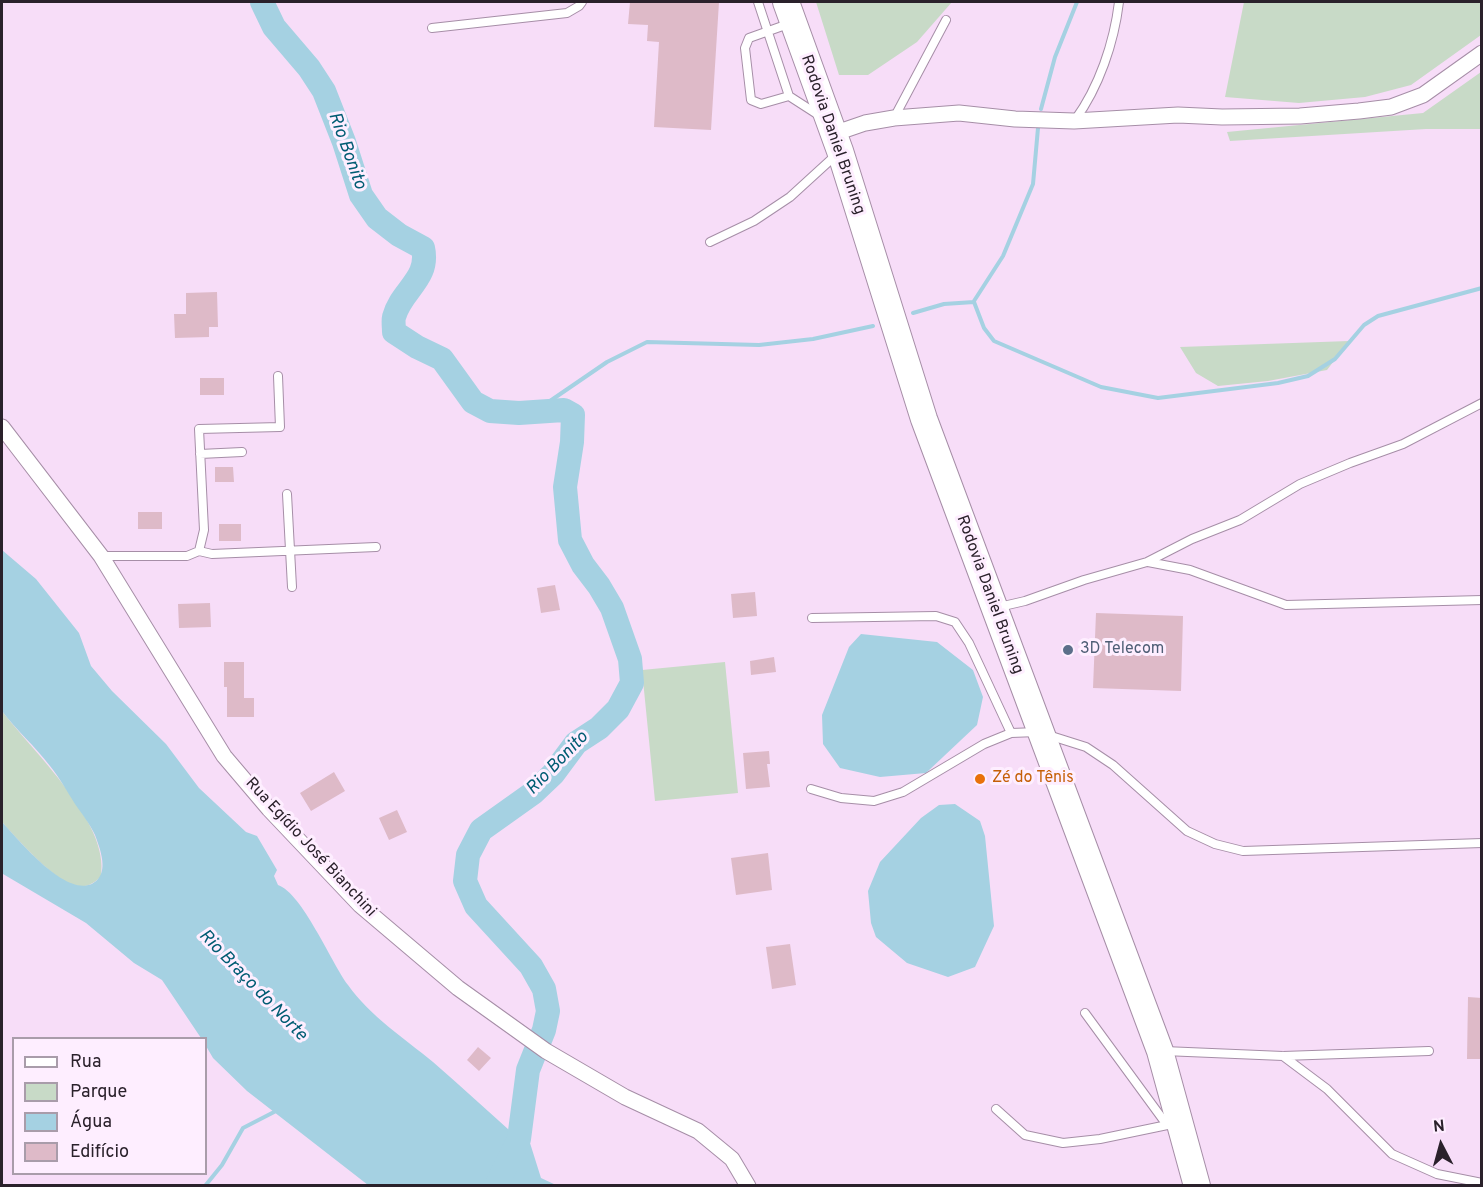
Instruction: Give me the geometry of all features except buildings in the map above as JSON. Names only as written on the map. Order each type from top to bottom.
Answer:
[{"type":"main road","name":"Rodovia Daniel Bruning","points":[[790,12],[834,136],[924,419],[1160,1051],[1173,1124],[1197,1185]]},
{"type":"street","points":[[834,136],[865,123],[894,118],[959,113],[1015,119],[1074,121],[1178,115],[1300,116],[1391,107],[1422,95],[1482,53]]},
{"type":"street","name":"Rua Egídio José Bianchini","points":[[2,427],[101,556],[224,756],[269,808],[360,905],[458,988],[546,1051],[625,1097],[698,1131],[732,1159],[748,1185]]},
{"type":"lane","points":[[432,28],[567,13],[582,2]]},
{"type":"lane","points":[[710,242],[754,221],[790,197],[834,136],[789,96],[758,2]]},
{"type":"lane","points":[[1074,121],[1086,106],[1096,84],[1106,56],[1119,2]]},
{"type":"lane","points":[[789,96],[761,104],[751,100],[746,48],[749,38],[767,31],[790,12]]},
{"type":"lane","points":[[894,118],[946,20]]},
{"type":"lane","points":[[199,551],[204,530],[199,429],[280,427],[278,376]]},
{"type":"lane","points":[[993,608],[1025,601],[1084,580],[1147,562],[1192,539],[1240,520],[1300,484],[1403,444],[1482,403]]},
{"type":"lane","points":[[200,454],[242,452]]},
{"type":"lane","points":[[287,494],[292,587]]},
{"type":"lane","points":[[101,556],[187,556],[199,551],[212,554],[376,547]]},
{"type":"lane","points":[[1147,562],[1190,570],[1286,605],[1482,600]]},
{"type":"lane","points":[[812,618],[936,616],[955,622],[969,643],[1011,734]]},
{"type":"lane","points":[[811,789],[841,798],[874,801],[903,792],[984,744],[1011,734],[1039,731],[1086,747],[1113,765],[1187,831],[1215,844],[1243,851],[1482,843]]},
{"type":"lane","points":[[996,1109],[1025,1135],[1064,1143],[1100,1139],[1173,1124],[1085,1013]]},
{"type":"lane","points":[[1160,1051],[1282,1056],[1429,1051]]},
{"type":"lane","points":[[1282,1056],[1327,1089],[1392,1154],[1437,1174],[1482,1184]]},
{"type":"green space","points":[[816,2],[952,2],[917,42],[868,75],[839,75]]},
{"type":"green space","points":[[1244,2],[1481,2],[1481,35],[1411,85],[1365,97],[1299,103],[1225,97]]},
{"type":"green space","points":[[1481,72],[1481,129],[1426,129],[1230,141],[1227,132],[1423,113]]},
{"type":"green space","points":[[1349,341],[1327,370],[1268,381],[1218,386],[1196,373],[1180,347]]},
{"type":"green space","points":[[725,662],[738,793],[655,801],[642,670]]},
{"type":"green space","points":[[2,711],[66,788],[82,811],[94,833],[101,855],[101,876],[96,881],[83,886],[67,883],[37,859],[2,822]]},
{"type":"water","name":"Rio Braço do Norte","points":[[2,550],[36,579],[79,633],[91,666],[112,691],[166,744],[199,788],[246,832],[257,836],[277,870],[274,876],[278,885],[297,901],[348,985],[366,1007],[433,1062],[519,1139],[530,1143],[541,1178],[556,1185],[368,1185],[247,1091],[213,1058],[207,1048],[207,1037],[200,1037],[162,980],[134,963],[86,923],[3,874],[2,822],[47,868],[75,884],[87,885],[98,879],[102,863],[93,831],[60,779],[2,711]]},
{"type":"water","points":[[861,634],[937,642],[973,670],[983,697],[977,725],[926,773],[880,777],[840,768],[823,744],[822,715],[849,647]]},
{"type":"water","points":[[955,804],[980,821],[985,836],[994,926],[975,967],[948,977],[907,963],[876,937],[871,923],[868,891],[880,862],[921,818],[939,805]]},
{"type":"waterway","name":"Rio Bonito","points":[[262,2],[274,27],[309,68],[324,91],[361,195],[377,218],[399,235],[423,248],[422,268],[398,308],[394,319],[394,332],[442,359],[473,402],[490,411],[519,413],[564,410],[573,415],[572,442],[565,487],[570,540],[583,565],[612,608],[630,659],[632,683],[618,709],[599,728],[576,743],[553,774],[533,793],[481,830],[468,855],[465,881],[476,906],[531,966],[544,989],[548,1011],[544,1030],[528,1070],[519,1139],[496,1186]]},
{"type":"waterway","points":[[1041,109],[1055,57],[1077,2]]},
{"type":"waterway","points":[[974,301],[1003,256],[1033,184],[1038,128]]},
{"type":"waterway","points":[[974,302],[984,328],[994,341],[1101,387],[1158,398],[1278,383],[1308,376],[1335,359],[1364,325],[1378,316],[1482,288]]},
{"type":"waterway","points":[[913,313],[944,304],[974,302]]},
{"type":"waterway","points":[[546,411],[550,401],[607,362],[647,342],[759,345],[813,339],[873,326]]},
{"type":"waterway","points":[[205,1186],[222,1165],[243,1128],[276,1111]]},
{"type":"place","name":"3D Telecom","points":[[1068,650]]},
{"type":"place","name":"Zé do Tênis","points":[[980,779]]}]
